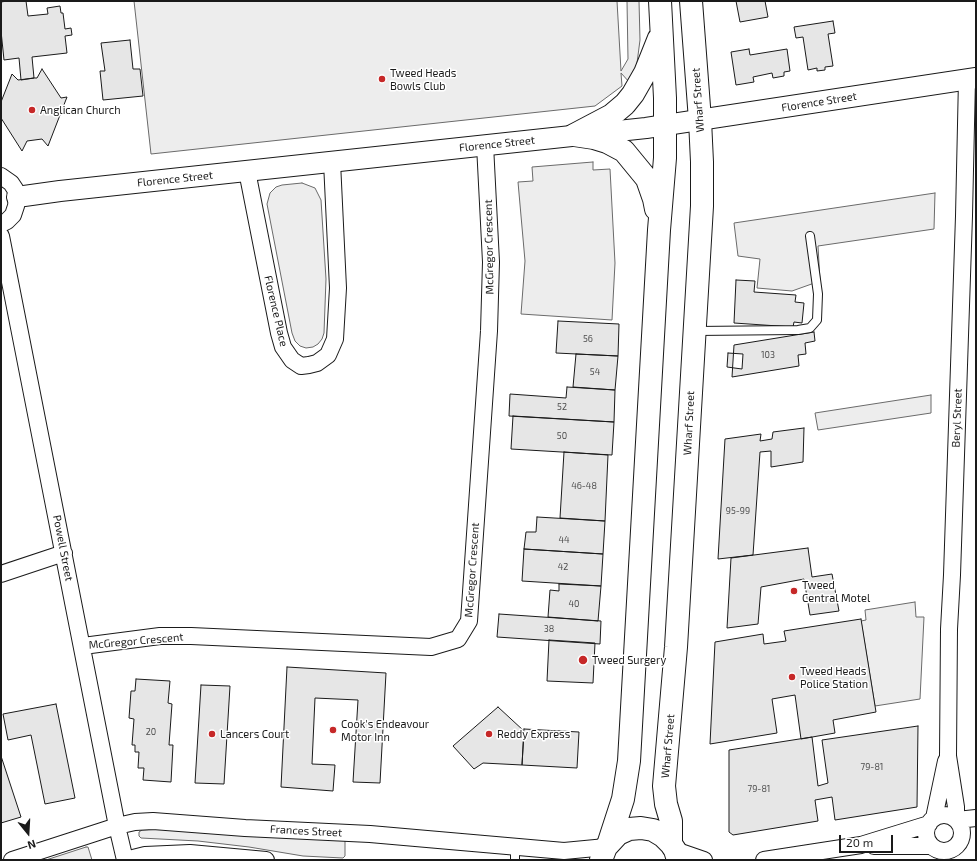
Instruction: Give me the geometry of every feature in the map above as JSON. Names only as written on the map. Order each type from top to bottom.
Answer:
[{"type":"main road","points":[[605,849],[626,788],[629,761],[659,230],[665,158],[660,1]]},
{"type":"main road","name":"Wharf Street","points":[[674,852],[671,821],[666,804],[664,786],[673,689],[702,206],[700,120],[691,1]]},
{"type":"main road","points":[[574,135],[612,115],[625,104],[645,73],[662,29]]},
{"type":"main road","points":[[574,135],[594,138],[607,142],[624,151],[636,163],[648,179],[654,198],[659,230]]},
{"type":"main road","points":[[605,849],[618,834],[629,829],[641,828],[653,830],[663,836],[674,852]]},
{"type":"street","name":"Florence Street","points":[[17,198],[60,191],[665,125],[972,78]]},
{"type":"street","name":"Beryl Street","points":[[956,819],[956,807],[948,756],[949,629],[964,224],[972,78]]},
{"type":"street","name":"McGregor Crescent","points":[[83,646],[160,636],[191,636],[431,647],[458,639],[470,621],[489,331],[491,262],[486,145]]},
{"type":"street","name":"Florence Place","points":[[247,171],[283,347],[292,360],[301,366],[318,363],[328,355],[335,339],[338,288],[332,162]]},
{"type":"street","points":[[1,176],[11,183],[15,189],[17,198],[13,214],[7,221],[1,224]]},
{"type":"street","name":"Powell Street","points":[[1,236],[83,646],[117,826],[125,860]]},
{"type":"street","points":[[1,574],[64,553]]},
{"type":"street","name":"Beryl Street","points":[[931,821],[948,756]]},
{"type":"street","points":[[764,860],[861,846],[944,815],[948,815],[956,819],[976,818]]},
{"type":"street","points":[[956,819],[962,829],[962,836],[956,850]]},
{"type":"street","name":"Frances Street","points":[[12,860],[117,826],[135,822],[153,821],[245,828],[363,834],[515,853],[605,849]]},
{"type":"street","points":[[931,821],[926,836],[932,851]]},
{"type":"street","points":[[861,846],[949,851],[956,850],[976,837]]},
{"type":"street","points":[[674,852],[704,860]]},
{"type":"street","points":[[125,860],[145,855],[190,853],[266,860]]},
{"type":"lane","points":[[695,331],[798,330],[810,328],[817,320],[818,294],[810,236]]},
{"type":"shaded area","name":"Tweed Heads Bowls Club","points":[[134,1],[617,1],[621,71],[628,59],[627,1],[639,1],[640,40],[637,63],[630,83],[621,73],[622,86],[595,106],[151,154]]},
{"type":"shaded area","points":[[593,162],[593,170],[610,169],[615,263],[612,320],[521,314],[525,261],[518,182],[533,181],[532,167]]},
{"type":"shaded area","points":[[302,183],[315,188],[321,200],[326,279],[324,333],[318,344],[313,347],[306,348],[300,346],[295,341],[292,333],[267,204],[270,193],[276,187]]},
{"type":"shaded area","points":[[935,193],[934,229],[818,246],[820,281],[792,291],[757,288],[760,259],[738,256],[734,223]]},
{"type":"shaded area","points":[[931,395],[931,413],[818,430],[815,413]]},
{"type":"shaded area","points":[[915,602],[916,617],[924,617],[920,699],[875,706],[861,621],[866,620],[865,610]]},
{"type":"shaded area","points":[[164,829],[345,840],[345,856],[343,858],[303,856],[249,847],[198,841],[141,838],[139,836],[139,832],[142,830]]},
{"type":"shaded area","points":[[88,847],[92,860],[46,860]]},
{"type":"building","points":[[26,1],[28,16],[48,14],[47,8],[60,6],[61,13],[63,13],[65,29],[71,28],[72,35],[65,36],[67,53],[32,57],[34,78],[21,80],[19,58],[4,60],[1,31],[1,2]]},
{"type":"building","points":[[736,1],[765,1],[768,17],[740,22]]},
{"type":"building","points":[[833,21],[835,33],[828,34],[833,66],[825,67],[825,70],[817,71],[817,68],[808,70],[803,37],[796,38],[794,27]]},
{"type":"building","points":[[130,40],[133,69],[140,69],[143,96],[103,100],[100,71],[105,71],[101,43]]},
{"type":"building","points":[[749,49],[750,55],[787,49],[790,71],[784,72],[784,76],[773,78],[772,73],[753,77],[754,82],[736,85],[731,52]]},
{"type":"building","name":"Anglican Church","points":[[42,69],[61,98],[67,97],[48,146],[42,139],[27,141],[22,151],[1,118],[1,102],[12,74],[18,80],[37,78]]},
{"type":"building","points":[[736,280],[755,281],[754,292],[796,295],[795,302],[804,303],[802,323],[794,322],[793,327],[734,323]]},
{"type":"building","points":[[558,321],[619,324],[618,356],[556,353]]},
{"type":"building","points":[[814,332],[815,341],[805,343],[806,354],[798,355],[799,366],[732,377],[734,345]]},
{"type":"building","points":[[728,353],[743,354],[742,369],[727,367]]},
{"type":"building","points":[[576,354],[618,356],[615,390],[573,387]]},
{"type":"building","points":[[567,387],[615,390],[614,422],[509,416],[510,394],[566,398]]},
{"type":"building","points":[[513,416],[614,422],[612,455],[511,449]]},
{"type":"building","points":[[804,428],[803,462],[771,467],[771,451],[760,452],[753,555],[718,559],[725,439],[761,434],[760,441],[772,439],[773,432]]},
{"type":"building","points":[[564,452],[608,455],[605,521],[560,518]]},
{"type":"building","points":[[537,517],[605,521],[603,554],[524,549],[526,532],[536,532]]},
{"type":"building","points":[[808,548],[812,577],[832,574],[839,611],[810,615],[804,579],[761,587],[758,624],[727,628],[731,558]]},
{"type":"building","points":[[524,549],[603,554],[601,586],[522,581]]},
{"type":"building","points":[[559,584],[601,586],[598,621],[548,617],[550,590],[559,591]]},
{"type":"building","points":[[499,614],[601,621],[600,644],[497,637]]},
{"type":"building","name":"Tweed Heads Police Station","points":[[861,619],[876,712],[833,720],[835,733],[801,739],[795,695],[772,699],[777,733],[710,744],[715,642],[763,634],[764,644],[786,641],[784,631]]},
{"type":"building","points":[[549,640],[595,643],[593,683],[547,681]]},
{"type":"building","points":[[287,667],[386,673],[380,783],[353,782],[358,700],[315,698],[312,764],[335,765],[333,791],[281,787]]},
{"type":"building","points":[[136,679],[170,681],[168,703],[172,704],[169,745],[173,745],[171,782],[143,780],[144,768],[138,768],[139,752],[135,752],[135,745],[132,745],[134,719],[129,718],[131,691],[135,691]]},
{"type":"building","name":"Lancers Court","points":[[201,685],[230,686],[224,784],[195,783]]},
{"type":"building","points":[[56,704],[75,798],[45,804],[31,735],[8,740],[3,714]]},
{"type":"building","points":[[498,707],[524,731],[522,765],[483,763],[474,769],[453,746]]},
{"type":"building","points":[[918,726],[917,807],[835,820],[832,797],[815,800],[818,821],[733,835],[729,832],[729,750],[812,737],[818,786],[828,783],[822,740]]},
{"type":"building","points":[[524,729],[579,732],[577,768],[522,765]]},
{"type":"building","points":[[1,756],[21,817],[1,823]]},
{"type":"place","name":"Tweed Heads Bowls Club","points":[[382,79]]},
{"type":"place","name":"Anglican Church","points":[[32,110]]},
{"type":"place","name":"Tweed Central Motel","points":[[794,591]]},
{"type":"place","name":"Tweed Surgery","points":[[583,660]]},
{"type":"place","name":"Tweed Heads Police Station","points":[[792,677]]},
{"type":"place","name":"Cook's Endeavour Motor Inn","points":[[333,730]]},
{"type":"place","name":"Lancers Court","points":[[212,734]]},
{"type":"place","name":"Reddy Express","points":[[489,734]]}]
